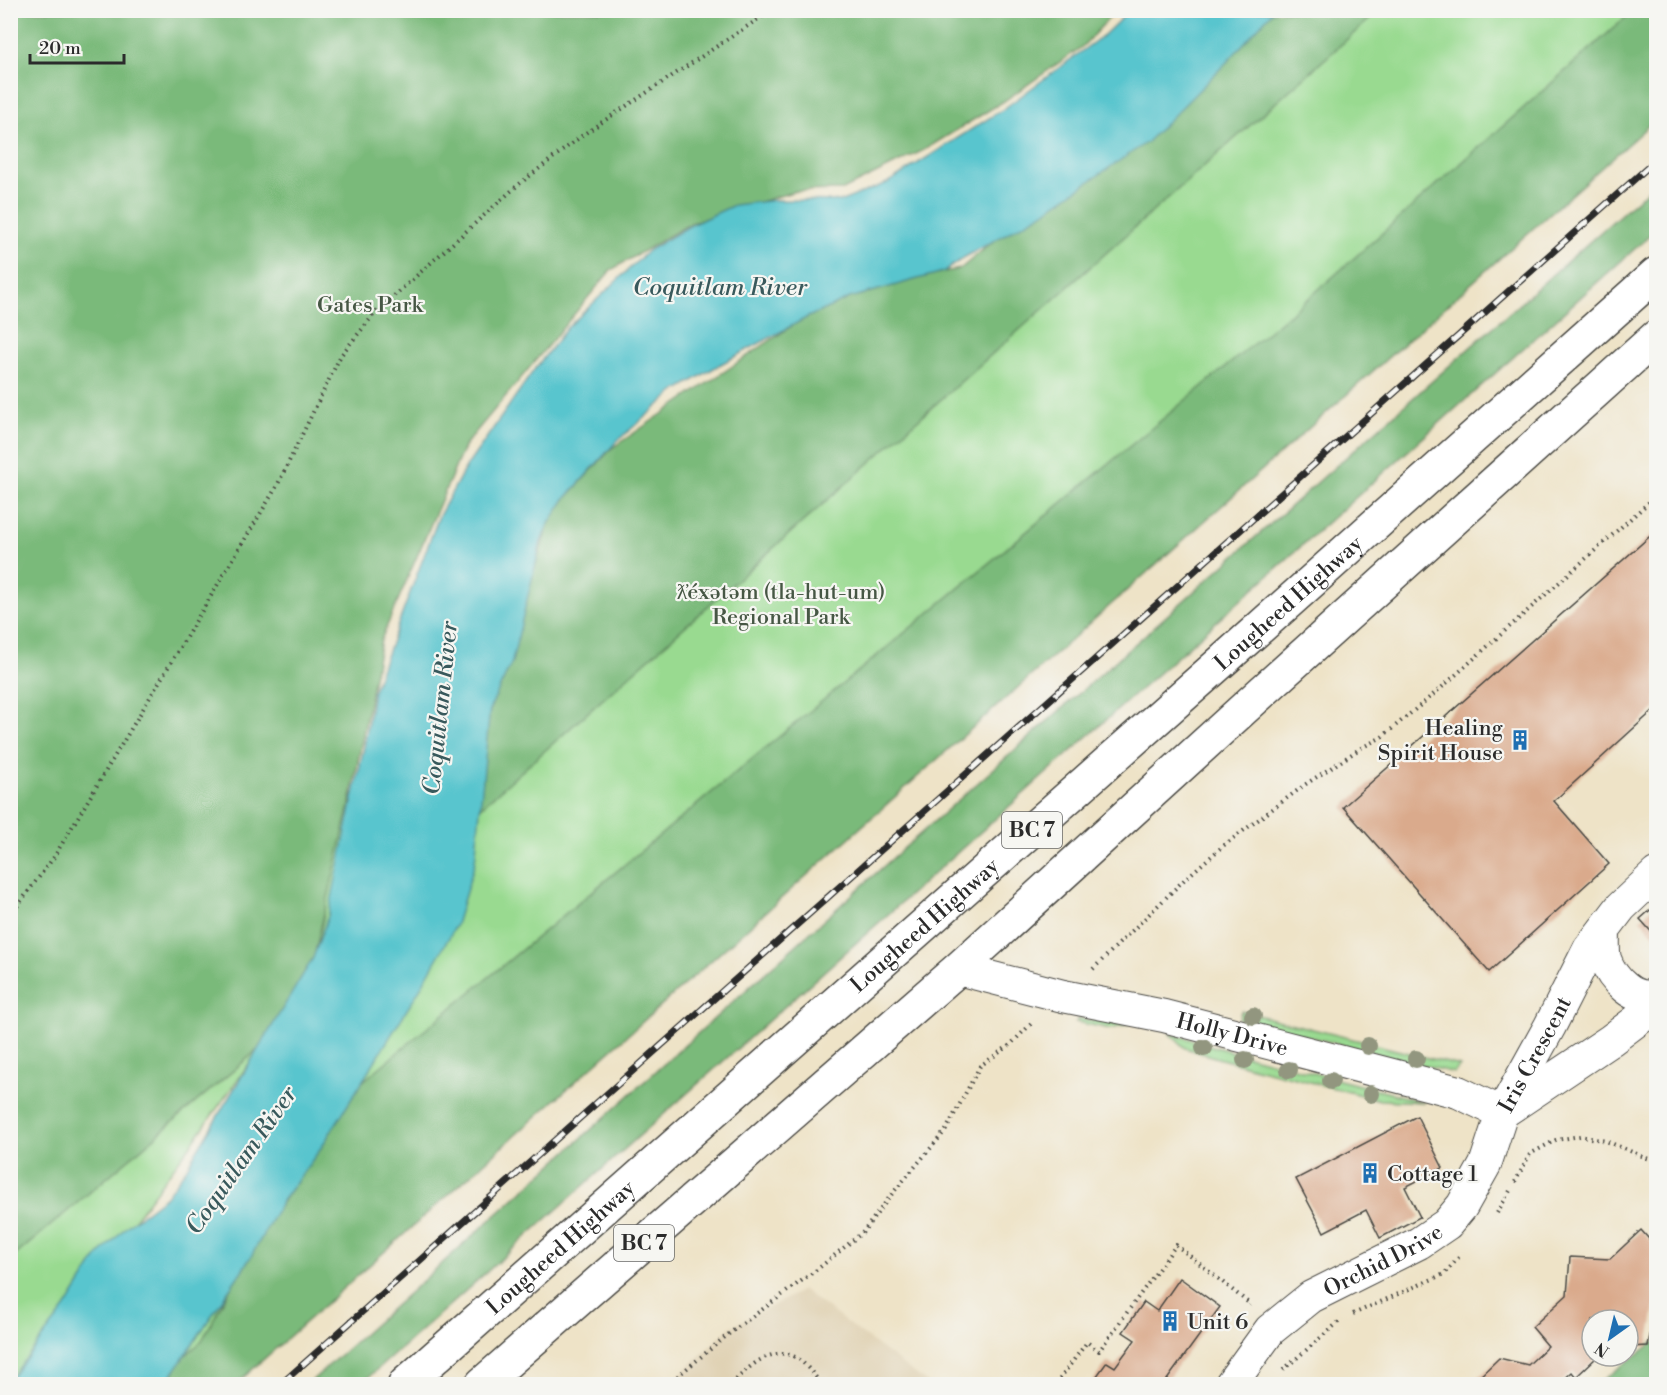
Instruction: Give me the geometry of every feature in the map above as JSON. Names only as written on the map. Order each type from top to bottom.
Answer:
[{"type":"main road","name":"Lougheed Highway","points":[[405,1384],[1656,274]]},
{"type":"main road","name":"BC 7","points":[[482,1384],[958,969],[1656,337]]},
{"type":"street","name":"Iris Crescent","points":[[1502,1113],[1589,949],[1621,907],[1656,874]]},
{"type":"street","points":[[1604,930],[1605,958],[1616,981],[1635,993],[1650,998],[1656,995]]},
{"type":"street","name":"Holly Drive","points":[[958,969],[1064,996],[1164,1016],[1447,1089],[1502,1113]]},
{"type":"street","name":"Iris Crescent","points":[[1502,1113],[1611,1040],[1656,1006]]},
{"type":"street","name":"Orchid Drive","points":[[1231,1384],[1270,1330],[1311,1297],[1419,1243],[1447,1224],[1462,1206],[1485,1164],[1502,1113]]},
{"type":"path","points":[[10,916],[54,857],[278,486],[340,355],[369,321],[518,185],[584,134],[772,10]]},
{"type":"path","points":[[1095,967],[1222,846],[1306,784],[1382,737],[1656,496]]},
{"type":"path","points":[[668,1384],[863,1232],[946,1130],[980,1065],[1010,1045],[1036,1019]]},
{"type":"path","points":[[1056,1384],[1087,1342],[1099,1351],[1176,1245],[1250,1304],[1239,1318],[1265,1337]]},
{"type":"path","points":[[732,1384],[752,1365],[766,1357],[778,1354],[797,1358],[822,1384]]},
{"type":"shaded area","points":[[803,1290],[929,1384],[670,1384],[730,1327]]},
{"type":"green space","name":"Gates Park","points":[[11,11],[1116,11],[1083,46],[1004,101],[924,150],[843,190],[796,191],[691,223],[611,270],[465,445],[381,640],[349,809],[313,961],[261,1047],[11,1259]]},
{"type":"green space","points":[[1270,11],[1379,11],[470,817],[490,710],[552,513],[612,448],[821,306],[912,278],[960,269]]},
{"type":"green space","name":"ƛ̓éxətəm (tla-hut-um) Regional Park","points":[[1281,11],[1656,11],[164,1384],[66,1384],[240,1101],[380,723],[452,740],[884,350]]},
{"type":"green space","points":[[1633,11],[1656,11],[1656,119],[236,1384],[152,1384],[201,1342],[250,1252],[356,1087],[1310,297]]},
{"type":"green space","points":[[1656,183],[1656,230],[361,1384],[308,1384],[894,857]]},
{"type":"green space","points":[[1241,1011],[1460,1066],[1454,1073],[1239,1019]]},
{"type":"green space","points":[[1078,1019],[1129,1024],[1111,1029],[1076,1022]]},
{"type":"green space","points":[[1169,1033],[1424,1102],[1380,1100],[1221,1059],[1185,1048]]},
{"type":"green space","points":[[261,1047],[195,1139],[11,1384],[11,1259]]},
{"type":"green space","points":[[1656,1341],[1656,1384],[1597,1384],[1619,1368],[1640,1368],[1640,1353]]},
{"type":"water","name":"Coquitlam River","points":[[1129,11],[1273,11],[1228,61],[1147,142],[1038,216],[943,272],[850,298],[808,317],[674,392],[617,441],[565,499],[548,525],[541,542],[512,662],[490,708],[475,862],[456,925],[418,992],[319,1151],[282,1201],[249,1260],[166,1384],[11,1384],[11,1378],[66,1307],[97,1257],[126,1227],[166,1196],[184,1172],[313,958],[328,916],[365,742],[373,691],[439,516],[464,470],[534,370],[567,328],[649,250],[691,225],[734,205],[775,200],[842,201],[887,183],[1002,110],[1105,34]]},
{"type":"building","name":"Healing Spirit House","points":[[1656,531],[1656,708],[1554,801],[1609,864],[1489,972],[1343,807]]},
{"type":"building","points":[[1656,905],[1656,937],[1640,919]]},
{"type":"building","name":"Cottage 1","points":[[1417,1116],[1443,1168],[1405,1187],[1420,1217],[1380,1238],[1366,1210],[1324,1232],[1296,1179]]},
{"type":"building","points":[[1641,1230],[1656,1247],[1656,1304],[1648,1346],[1640,1346],[1640,1308],[1580,1308],[1580,1368],[1585,1368],[1576,1377],[1572,1372],[1559,1384],[1472,1384],[1499,1358],[1528,1365],[1548,1346],[1532,1327],[1567,1295],[1570,1257],[1610,1259]]},
{"type":"building","name":"Unit 6","points":[[1180,1278],[1220,1307],[1164,1384],[1091,1384],[1107,1362],[1115,1367],[1135,1340],[1123,1332],[1144,1302],[1157,1311]]},
{"type":"railway","points":[[281,1384],[1656,160]]},
{"type":"place","name":"Healing Spirit House","points":[[1520,740]]},
{"type":"place","name":"Cottage 1","points":[[1370,1173]]},
{"type":"place","name":"Unit 6","points":[[1170,1321]]}]
